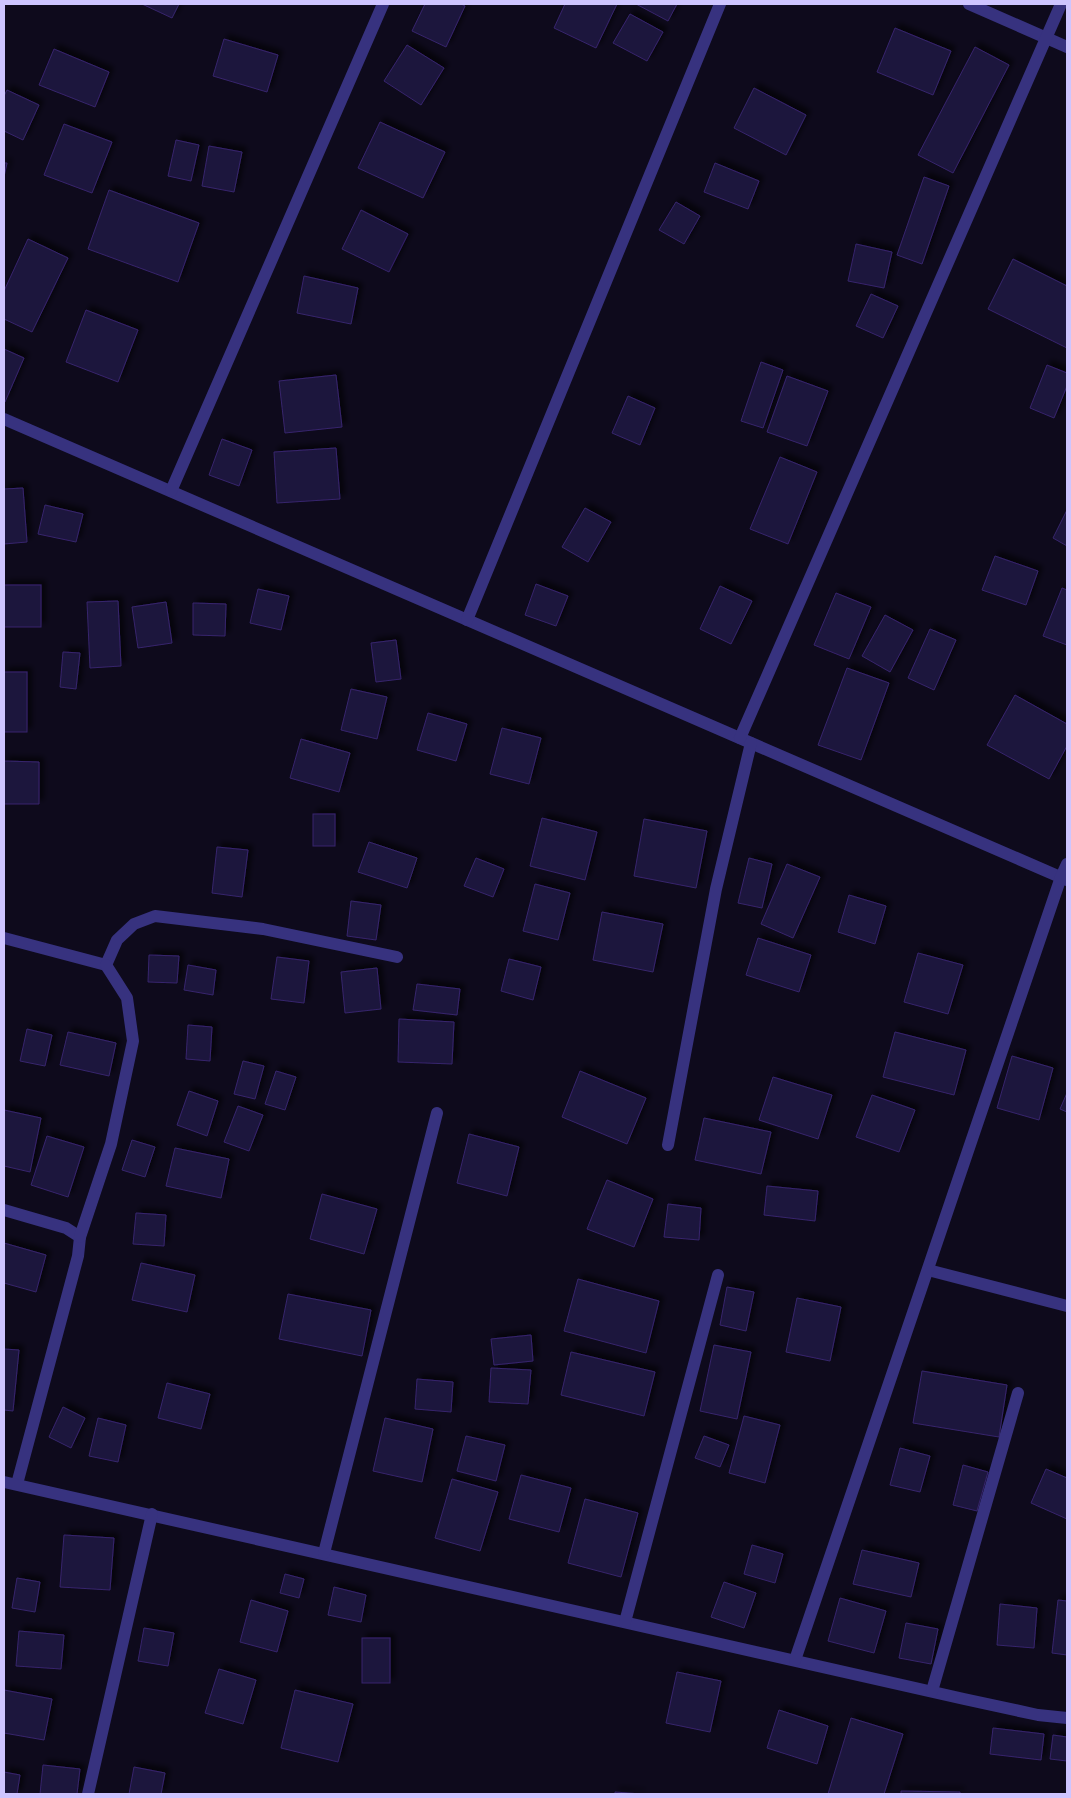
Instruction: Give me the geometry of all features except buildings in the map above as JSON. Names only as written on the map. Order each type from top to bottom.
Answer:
[{"type":"street","points":[[171,491],[383,4]]},
{"type":"street","points":[[467,620],[720,4]]},
{"type":"street","points":[[969,4],[1067,47]]},
{"type":"street","points":[[668,1145],[746,741],[1061,4]]},
{"type":"street","points":[[4,419],[1064,879]]},
{"type":"street","points":[[795,1660],[1064,879],[1067,864]]},
{"type":"street","points":[[106,965],[116,940],[134,924],[154,916],[263,929],[397,957]]},
{"type":"street","points":[[4,938],[106,965],[127,998],[133,1041],[111,1144],[80,1237],[78,1256],[17,1484]]},
{"type":"street","points":[[324,1553],[437,1113]]},
{"type":"street","points":[[4,1210],[66,1228],[80,1237]]},
{"type":"street","points":[[928,1270],[1067,1306]]},
{"type":"street","points":[[625,1622],[718,1275]]},
{"type":"street","points":[[932,1691],[1018,1393]]},
{"type":"street","points":[[4,1482],[1038,1715],[1067,1718]]},
{"type":"street","points":[[88,1794],[152,1514]]}]
